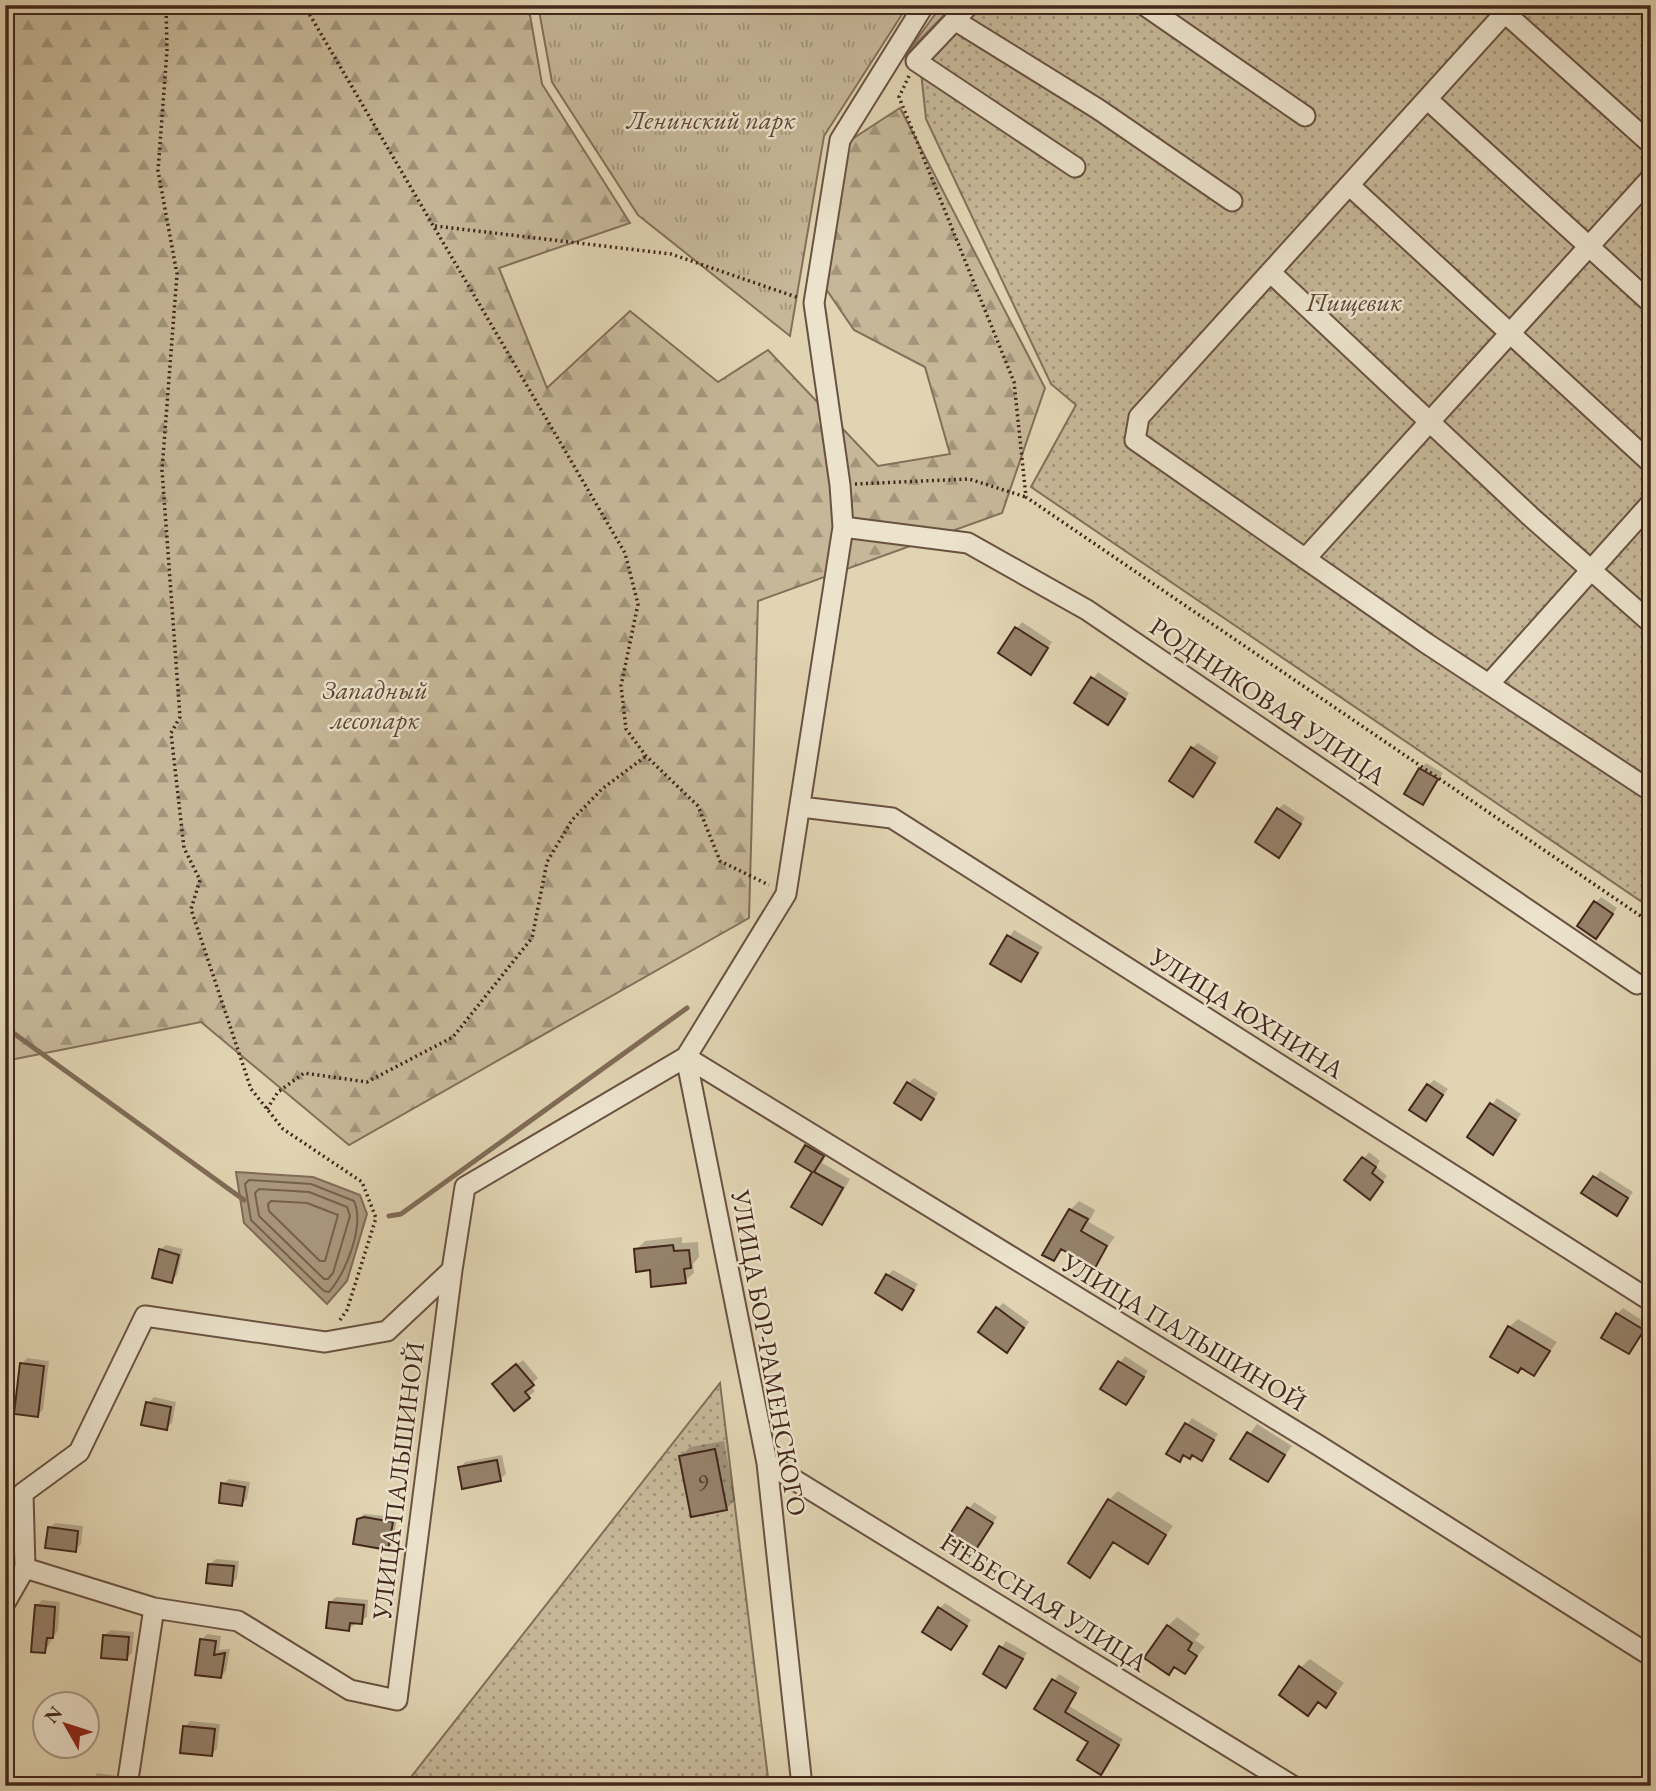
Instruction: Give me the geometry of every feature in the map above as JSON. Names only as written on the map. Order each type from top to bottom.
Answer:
[{"type":"street","points":[[686,1058],[786,894],[843,527],[840,485],[814,303],[840,140],[924,5]]},
{"type":"street","points":[[969,5],[916,61],[1075,167]]},
{"type":"street","points":[[1144,5],[1305,116]]},
{"type":"street","points":[[1651,144],[1508,9],[1139,417],[1135,440],[1305,559],[1651,791]]},
{"type":"street","points":[[956,21],[1098,109],[1232,201]]},
{"type":"street","points":[[1427,99],[1587,248],[1651,303]]},
{"type":"street","points":[[1305,559],[1651,178]]},
{"type":"street","points":[[1349,186],[1651,463]]},
{"type":"street","points":[[1270,272],[1429,422],[1651,623]]},
{"type":"street","points":[[1489,684],[1651,503]]},
{"type":"street","name":"РОДНИКОВАЯ УЛИЦА","points":[[843,527],[968,543],[1087,610],[1637,984]]},
{"type":"street","name":"УЛИЦА ЮХНИНА","points":[[801,807],[892,818],[1651,1301]]},
{"type":"street","name":"УЛИЦА ПАЛЬШИНОЙ","points":[[154,1608],[238,1621],[350,1690],[397,1700],[465,1187],[686,1058],[1318,1444],[1651,1656]]},
{"type":"street","name":"УЛИЦА БОР-РАМЕНСКОГО","points":[[686,1058],[767,1463],[802,1786]]},
{"type":"street","points":[[5,1604],[25,1568],[23,1493],[79,1452],[145,1316],[325,1342],[387,1331],[452,1270]]},
{"type":"street","name":"НЕБЕСНАЯ УЛИЦА","points":[[767,1463],[1293,1786]]},
{"type":"street","points":[[25,1568],[154,1608],[127,1786]]},
{"type":"path","points":[[166,5],[167,50],[158,171],[177,274],[162,470],[180,717],[171,733],[184,848],[200,880],[191,909],[251,1088],[283,1129],[362,1182],[376,1218],[347,1310]]},
{"type":"path","points":[[304,5],[625,552],[638,604],[621,687],[626,729],[646,756],[698,806],[720,861],[786,894]]},
{"type":"path","points":[[916,61],[900,96],[1014,382],[1026,497]]},
{"type":"path","points":[[435,226],[671,254],[814,303]]},
{"type":"path","points":[[840,485],[968,480],[1026,497],[1651,923]]},
{"type":"path","points":[[267,1109],[278,1092],[304,1073],[367,1082],[453,1037],[532,938],[547,862],[572,820],[602,789],[646,756]]},
{"type":"green space","name":"Западный лесопарк","points":[[5,5],[506,5],[530,15],[542,84],[630,223],[499,268],[547,388],[630,311],[718,382],[768,350],[878,466],[950,454],[925,367],[854,330],[826,289],[846,143],[900,108],[1045,388],[1002,513],[758,601],[749,918],[349,1145],[201,1022],[5,1061]]},
{"type":"green space","name":"Ленинский парк","points":[[538,5],[908,5],[824,136],[790,336],[638,215],[552,82]]},
{"type":"green space","points":[[942,5],[954,5],[906,54]]},
{"type":"green space","name":"Пищевик","points":[[965,5],[1651,5],[1651,908],[1031,487],[1076,405],[1051,384],[926,119],[919,52]]},
{"type":"green space","points":[[720,1383],[769,1786],[404,1786]]},
{"type":"water","points":[[236,1172],[313,1177],[360,1195],[367,1214],[347,1281],[327,1304],[244,1223]]},
{"type":"building","points":[[1015,627],[1048,648],[1031,675],[998,653]]},
{"type":"building","points":[[1091,677],[1125,699],[1108,725],[1074,703]]},
{"type":"building","points":[[1191,747],[1215,763],[1193,797],[1169,781]]},
{"type":"building","points":[[1419,768],[1438,779],[1423,805],[1404,794]]},
{"type":"building","points":[[1277,808],[1301,824],[1279,858],[1255,842]]},
{"type":"building","points":[[1594,901],[1613,914],[1596,939],[1577,926]]},
{"type":"building","points":[[1007,935],[1038,953],[1021,982],[990,964]]},
{"type":"building","points":[[907,1082],[934,1099],[921,1120],[894,1103]]},
{"type":"building","points":[[1427,1084],[1443,1095],[1426,1121],[1409,1110]]},
{"type":"building","points":[[1490,1103],[1516,1120],[1493,1155],[1467,1137]]},
{"type":"building","points":[[805,1145],[824,1156],[814,1172],[843,1188],[822,1225],[791,1207],[812,1172],[795,1162]]},
{"type":"building","points":[[1362,1157],[1376,1167],[1372,1173],[1383,1182],[1370,1200],[1344,1180]]},
{"type":"building","points":[[1593,1176],[1628,1198],[1617,1216],[1581,1193]]},
{"type":"building","points":[[1069,1209],[1088,1219],[1081,1231],[1107,1246],[1095,1268],[1061,1249],[1054,1261],[1042,1255]]},
{"type":"building","points":[[673,1245],[674,1251],[689,1250],[691,1268],[684,1269],[686,1283],[651,1287],[650,1270],[636,1272],[634,1249]]},
{"type":"building","points":[[159,1249],[179,1255],[172,1283],[152,1278]]},
{"type":"building","points":[[886,1274],[914,1290],[902,1310],[875,1293]]},
{"type":"building","points":[[996,1307],[1024,1328],[1007,1353],[978,1332]]},
{"type":"building","points":[[1616,1313],[1644,1330],[1629,1354],[1601,1338]]},
{"type":"building","points":[[1508,1326],[1550,1351],[1534,1376],[1521,1368],[1518,1373],[1490,1357]]},
{"type":"building","points":[[1118,1361],[1144,1377],[1126,1405],[1100,1389]]},
{"type":"building","points":[[20,1363],[44,1366],[38,1417],[14,1414]]},
{"type":"building","points":[[516,1364],[534,1385],[525,1392],[530,1398],[514,1411],[492,1384]]},
{"type":"building","points":[[146,1402],[171,1407],[167,1430],[141,1425]]},
{"type":"building","points":[[1185,1423],[1214,1440],[1202,1461],[1192,1455],[1190,1459],[1183,1455],[1180,1462],[1166,1454]]},
{"type":"building","points":[[1247,1432],[1285,1455],[1268,1482],[1230,1459]]},
{"type":"building","points":[[715,1449],[727,1510],[691,1517],[679,1456]]},
{"type":"building","points":[[497,1460],[501,1481],[462,1489],[458,1467]]},
{"type":"building","points":[[221,1483],[245,1487],[242,1506],[219,1503]]},
{"type":"building","points":[[1108,1499],[1166,1535],[1148,1564],[1113,1542],[1090,1578],[1068,1563]]},
{"type":"building","points":[[967,1507],[993,1523],[973,1554],[948,1537]]},
{"type":"building","points":[[364,1517],[393,1522],[388,1550],[353,1544],[357,1519]]},
{"type":"building","points":[[48,1527],[78,1531],[76,1552],[45,1548]]},
{"type":"building","points":[[208,1564],[234,1566],[232,1586],[206,1583]]},
{"type":"building","points":[[329,1602],[364,1605],[362,1624],[350,1623],[349,1631],[326,1628]]},
{"type":"building","points":[[35,1605],[55,1607],[53,1638],[47,1638],[45,1653],[31,1652]]},
{"type":"building","points":[[938,1607],[967,1626],[951,1650],[922,1632]]},
{"type":"building","points":[[1167,1625],[1192,1643],[1188,1650],[1197,1656],[1185,1674],[1174,1667],[1169,1675],[1144,1658]]},
{"type":"building","points":[[103,1635],[129,1637],[127,1660],[101,1658]]},
{"type":"building","points":[[200,1639],[216,1641],[214,1655],[225,1653],[221,1678],[195,1675]]},
{"type":"building","points":[[999,1646],[1023,1659],[1006,1688],[983,1674]]},
{"type":"building","points":[[1299,1666],[1336,1693],[1326,1708],[1318,1702],[1308,1716],[1279,1695]]},
{"type":"building","points":[[1052,1679],[1076,1693],[1065,1712],[1119,1745],[1101,1775],[1077,1760],[1088,1742],[1034,1709]]},
{"type":"building","points":[[183,1726],[215,1729],[212,1756],[180,1753]]},
{"type":"waterway","points":[[389,1216],[401,1214],[687,1008]]},
{"type":"waterway","points":[[5,1027],[244,1200]]}]
